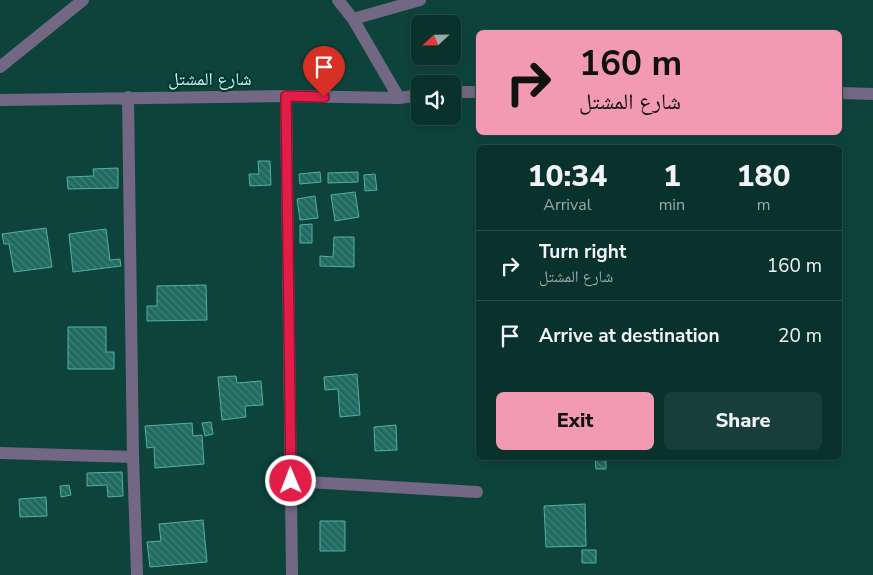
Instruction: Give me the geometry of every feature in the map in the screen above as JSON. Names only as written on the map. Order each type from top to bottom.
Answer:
[{"type":"street","points":[[0,67],[83,0]]},
{"type":"street","points":[[338,0],[353,19],[399,98]]},
{"type":"street","points":[[353,19],[420,0]]},
{"type":"street","points":[[461,92],[476,92]]},
{"type":"street","points":[[842,93],[873,94]]},
{"type":"street","points":[[286,96],[292,575]]},
{"type":"street","name":"شارع المشتل","points":[[0,100],[286,96],[399,98],[411,96]]},
{"type":"street","points":[[128,98],[133,457],[137,575]]},
{"type":"street","points":[[0,453],[133,457]]},
{"type":"street","points":[[291,481],[477,492]]},
{"type":"building","points":[[258,161],[270,161],[271,185],[250,186],[249,174],[259,174]]},
{"type":"building","points":[[118,168],[118,188],[68,189],[67,177],[94,176],[93,169]]},
{"type":"building","points":[[320,172],[321,182],[300,184],[299,174]]},
{"type":"building","points":[[358,172],[358,182],[328,183],[328,173]]},
{"type":"building","points":[[375,174],[377,190],[365,191],[364,175]]},
{"type":"building","points":[[355,192],[359,217],[335,221],[331,195]]},
{"type":"building","points":[[315,196],[318,218],[300,220],[297,199]]},
{"type":"building","points":[[312,224],[312,243],[300,243],[300,225]]},
{"type":"building","points":[[46,228],[52,267],[14,272],[9,244],[4,244],[2,234]]},
{"type":"building","points":[[106,229],[110,260],[120,259],[121,266],[73,272],[69,234]]},
{"type":"building","points":[[334,237],[354,237],[354,267],[320,266],[320,256],[333,257]]},
{"type":"building","points":[[206,285],[207,320],[147,321],[147,306],[157,306],[157,286]]},
{"type":"building","points":[[68,327],[106,327],[106,352],[114,352],[114,369],[68,369]]},
{"type":"building","points":[[357,374],[360,415],[340,417],[338,389],[325,390],[324,377]]},
{"type":"building","points":[[236,376],[237,383],[261,381],[263,405],[245,406],[246,417],[222,420],[218,377]]},
{"type":"building","points":[[211,422],[213,434],[205,436],[202,423]]},
{"type":"building","points":[[192,423],[193,436],[202,435],[204,464],[155,468],[154,447],[147,448],[145,426]]},
{"type":"building","points":[[396,425],[397,450],[375,451],[374,427]]},
{"type":"building","points":[[595,460],[606,460],[606,469],[596,469]]},
{"type":"building","points":[[122,472],[123,496],[108,497],[107,485],[87,486],[87,473]]},
{"type":"building","points":[[69,485],[71,495],[61,497],[60,486]]},
{"type":"building","points":[[46,497],[47,516],[20,517],[19,499]]},
{"type":"building","points":[[585,504],[586,546],[546,547],[544,506]]},
{"type":"building","points":[[203,520],[207,562],[150,567],[147,542],[161,541],[159,524]]},
{"type":"building","points":[[320,521],[345,521],[345,551],[320,551]]},
{"type":"building","points":[[582,550],[596,550],[596,563],[582,563]]},
{"type":"route","points":[[291,481],[286,96],[324,97]]}]
